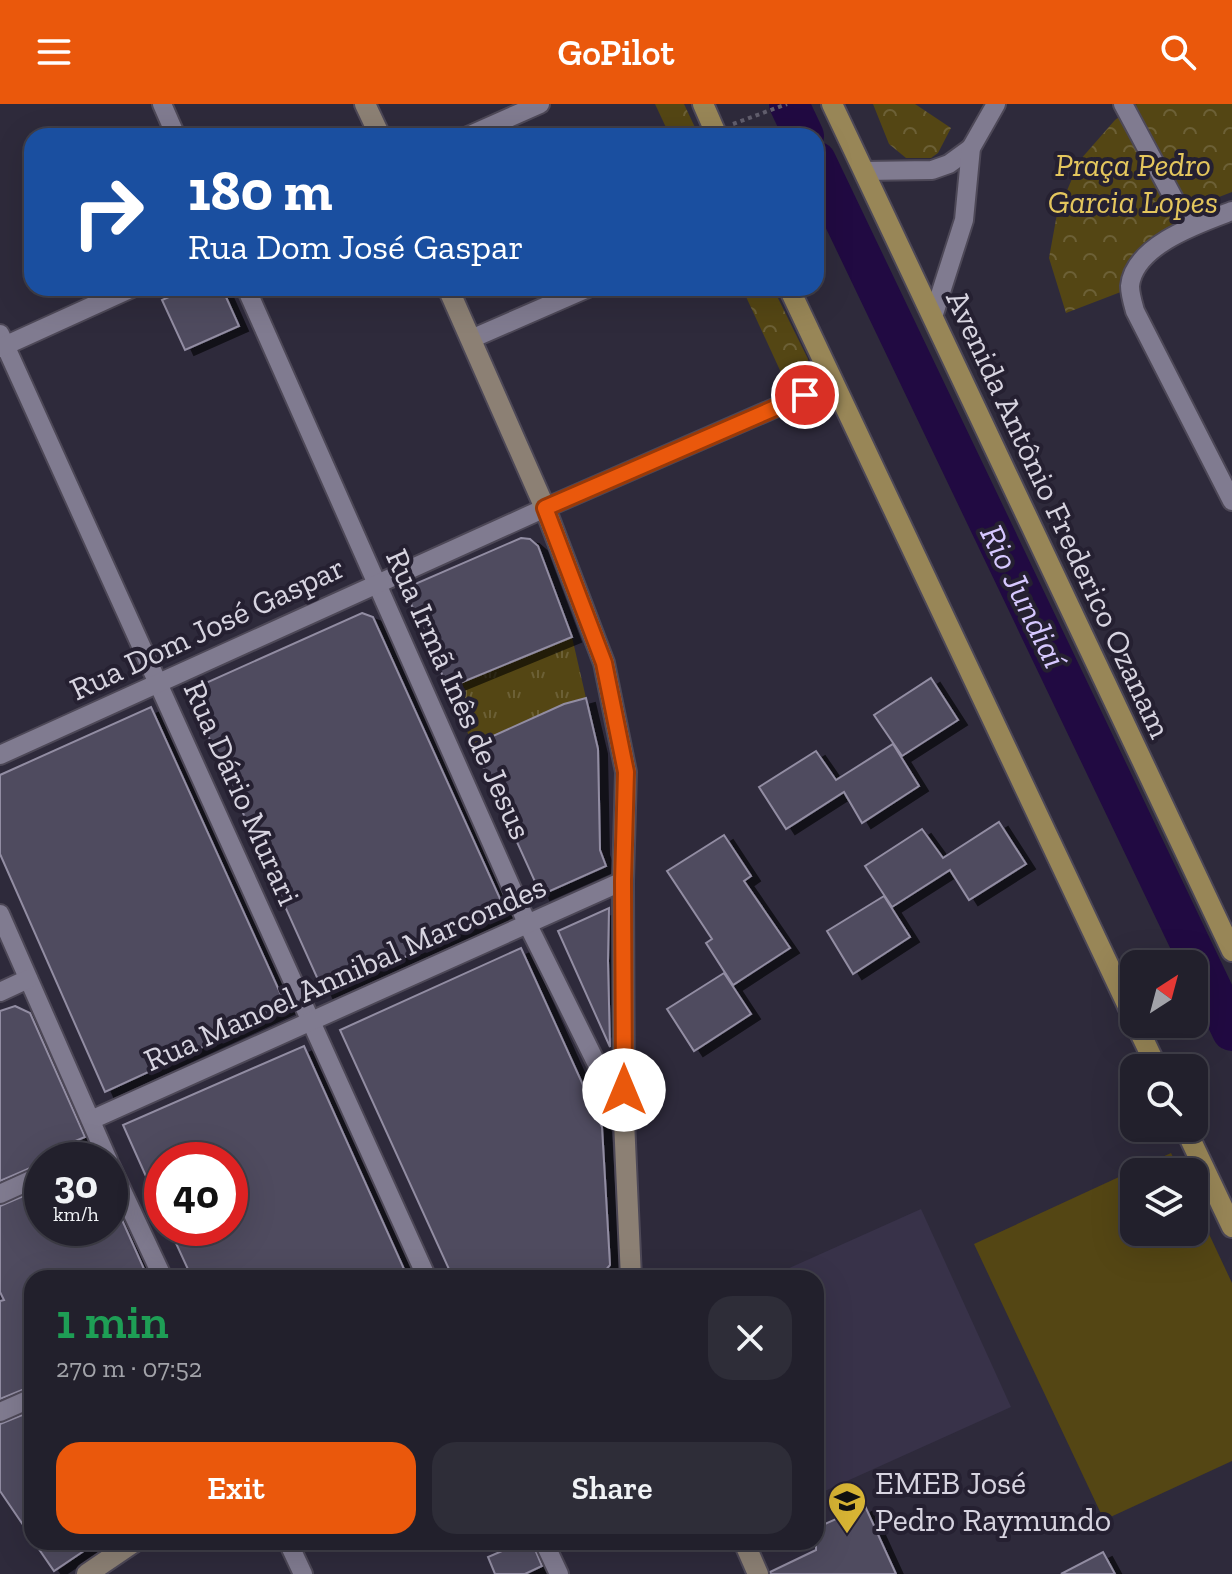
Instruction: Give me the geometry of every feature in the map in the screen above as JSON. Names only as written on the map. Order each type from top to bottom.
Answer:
[{"type":"main road","points":[[703,104],[714,128]]},
{"type":"main road","name":"Avenida Antônio Frederico Ozanam","points":[[832,104],[1232,951]]},
{"type":"main road","points":[[793,296],[1120,990]]},
{"type":"main road","points":[[1192,1142],[1232,1227]]},
{"type":"street","points":[[162,104],[172,128]]},
{"type":"street","points":[[365,104],[376,128]]},
{"type":"street","points":[[486,128],[540,104]]},
{"type":"street","points":[[933,317],[964,220],[971,148],[996,104]]},
{"type":"street","points":[[1123,104],[1189,227]]},
{"type":"street","points":[[864,171],[932,170],[949,164],[971,148]]},
{"type":"street","points":[[1232,211],[1189,227],[1150,252],[1136,268],[1130,287],[1135,311],[1232,501]]},
{"type":"street","points":[[2,343],[113,296]]},
{"type":"street","name":"Rua Irmã Inês de Jesus","points":[[250,296],[527,923],[624,1120]]},
{"type":"street","points":[[452,296],[545,508],[604,663],[626,772],[624,1120],[631,1270]]},
{"type":"street","points":[[471,339],[570,296]]},
{"type":"street","name":"Rua Dário Murari","points":[[2,343],[423,1270]]},
{"type":"street","name":"Rua Dom José Gaspar","points":[[0,755],[377,583],[834,382]]},
{"type":"street","name":"Rua Manoel Annibal Marcondes","points":[[91,1120],[623,881]]},
{"type":"street","points":[[0,914],[100,1142]]},
{"type":"street","points":[[0,992],[28,979]]},
{"type":"street","points":[[0,1194],[24,1183]]},
{"type":"street","points":[[128,1203],[159,1270]]},
{"type":"street","points":[[0,1412],[24,1402]]},
{"type":"street","points":[[87,1574],[122,1550]]},
{"type":"street","points":[[292,1550],[303,1574]]},
{"type":"street","points":[[548,1550],[559,1574]]},
{"type":"street","points":[[747,1550],[756,1573]]},
{"type":"path","points":[[750,116],[787,104]]},
{"type":"shaded area","points":[[921,1209],[1011,1407],[824,1491],[824,1270],[785,1270]]},
{"type":"green space","points":[[655,104],[684,104],[695,128],[666,128]]},
{"type":"green space","points":[[873,104],[915,104],[951,128],[938,153],[931,158],[906,158],[889,144]]},
{"type":"green space","name":"Praça Pedro Garcia Lopes","points":[[1137,104],[1232,104],[1232,192],[1206,202],[1154,237],[1126,290],[1066,313],[1049,258],[1057,214],[1080,160],[1115,120]]},
{"type":"green space","points":[[746,296],[777,296],[808,359],[807,371],[784,379]]},
{"type":"green space","points":[[572,637],[586,698],[564,704],[473,745],[448,688]]},
{"type":"green space","points":[[1120,1177],[1120,1246],[1208,1246],[1208,1232],[1232,1283],[1232,1461],[1104,1520],[974,1244]]},
{"type":"building","points":[[171,296],[226,296],[239,326],[185,350],[162,300]]},
{"type":"building","points":[[521,538],[530,539],[538,546],[572,637],[448,688],[408,597],[409,591],[415,584]]},
{"type":"building","points":[[362,613],[373,617],[506,912],[324,993],[188,691]]},
{"type":"building","points":[[931,678],[958,720],[902,756],[874,715]]},
{"type":"building","points":[[586,698],[598,749],[600,850],[606,866],[541,895],[473,745],[564,704]]},
{"type":"building","points":[[151,707],[287,1008],[105,1092],[0,854],[0,775]]},
{"type":"building","points":[[893,744],[919,786],[862,823],[844,792],[786,829],[759,787],[816,751],[836,780]]},
{"type":"building","points":[[999,822],[1026,864],[969,900],[950,870],[892,907],[865,866],[922,829],[943,858]]},
{"type":"building","points":[[724,835],[751,876],[744,881],[790,948],[733,985],[706,943],[712,939],[667,871]]},
{"type":"building","points":[[884,896],[910,937],[853,974],[827,931]]},
{"type":"building","points":[[609,908],[608,961],[610,1047],[558,931]]},
{"type":"building","points":[[521,948],[602,1127],[610,1265],[606,1270],[449,1270],[340,1030]]},
{"type":"building","points":[[724,973],[751,1014],[694,1051],[667,1009]]},
{"type":"building","points":[[15,1006],[30,1013],[85,1137],[73,1142],[24,1142],[24,1171],[0,1181],[0,1011]]},
{"type":"building","points":[[304,1046],[404,1270],[188,1270],[177,1246],[248,1246],[248,1142],[144,1142],[144,1172],[123,1125]]},
{"type":"building","points":[[24,1196],[24,1246],[128,1246],[128,1233],[144,1270],[24,1270],[24,1389],[0,1399],[0,1301],[4,1300],[0,1292],[0,1206]]},
{"type":"building","points":[[24,1414],[24,1526],[0,1491],[0,1424]]},
{"type":"building","name":"EMEB José Pedro Raymundo","points":[[865,1506],[896,1574],[771,1574],[816,1550],[824,1550],[824,1524]]},
{"type":"building","points":[[40,1550],[85,1550],[54,1571]]},
{"type":"building","points":[[504,1550],[535,1550],[542,1566],[525,1574],[495,1574],[488,1557]]},
{"type":"building","points":[[1103,1552],[1115,1574],[1061,1574]]},
{"type":"waterway","name":"Rio Jundiaí","points":[[789,104],[800,128]]},
{"type":"waterway","name":"Rio Jundiaí","points":[[824,178],[1232,1031]]},
{"type":"place","name":"EMEB José Pedro Raymundo","points":[[847,1535]]},
{"type":"route","points":[[624,1090],[626,772],[604,663],[545,508],[805,395]]}]
